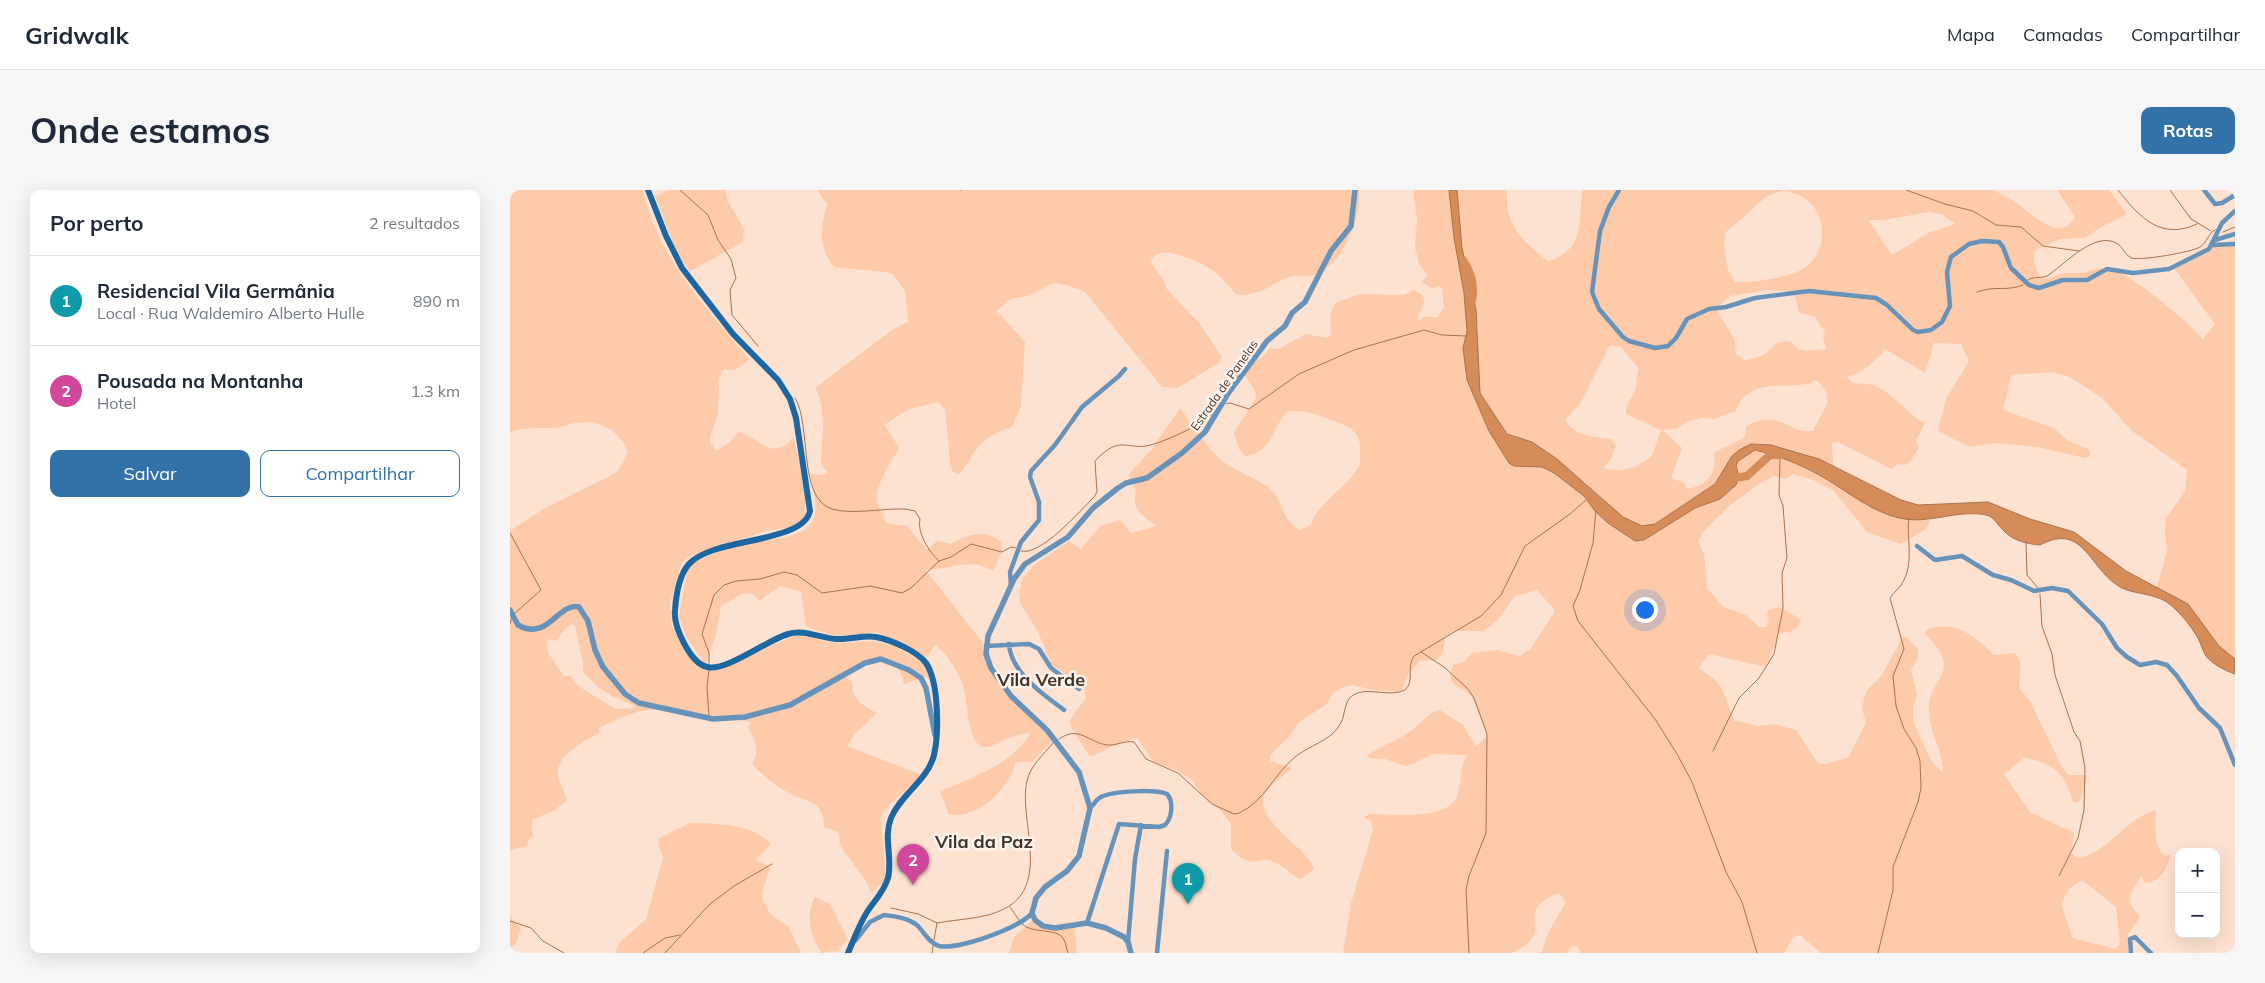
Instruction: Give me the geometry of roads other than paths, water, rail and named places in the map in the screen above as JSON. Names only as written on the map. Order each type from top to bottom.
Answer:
[{"type":"main road","points":[[648,190],[666,236],[682,268],[733,334],[778,380],[790,399],[796,418],[810,511],[809,517],[796,528],[712,550],[688,564],[680,583],[675,610],[679,633],[696,661],[708,668],[722,666],[790,633],[808,633],[837,639],[877,637],[915,654],[928,667],[936,700],[935,750],[931,764],[891,817],[887,831],[890,866],[887,880],[862,920],[849,952]]},
{"type":"street","name":"Estrada de Panelas","points":[[986,646],[988,636],[1011,585],[1025,564],[1068,537],[1105,498],[1126,483],[1147,478],[1182,454],[1205,432],[1229,392],[1267,341],[1285,326],[1292,314],[1305,302],[1331,251],[1351,226],[1355,190]]},
{"type":"street","points":[[1619,190],[1609,207],[1600,231],[1592,292],[1600,309],[1623,337],[1629,341],[1663,349],[1672,344],[1683,323],[1692,316],[1709,309],[1780,293],[1823,291],[1876,298],[1888,304],[1913,330],[1918,332],[1931,330],[1942,322],[1949,312],[1947,272],[1951,257],[1962,248],[1982,241],[2001,244],[2012,268],[2029,285],[2039,288],[2063,280],[2087,280],[2107,269],[2133,273],[2164,270],[2205,252],[2213,245],[2224,219],[2235,211]]},
{"type":"street","points":[[2204,190],[2215,204],[2222,203],[2235,195]]},
{"type":"street","points":[[2215,240],[2235,234]]},
{"type":"street","points":[[2213,245],[2235,244]]},
{"type":"street","points":[[1011,585],[1010,572],[1021,542],[1039,520],[1039,502],[1030,477],[1031,471],[1056,445],[1082,407],[1125,369]]},
{"type":"street","points":[[1917,546],[1935,560],[1962,556],[1992,575],[2017,582],[2034,591],[2052,588],[2068,592],[2080,601],[2102,624],[2117,648],[2127,657],[2140,665],[2163,663],[2172,671],[2198,708],[2220,728],[2235,764]]},
{"type":"street","points":[[510,610],[518,625],[531,629],[548,625],[564,611],[572,607],[580,607],[588,621],[595,650],[603,667],[625,694],[646,705],[675,709],[713,719],[745,717],[781,709],[871,660],[888,661],[909,670],[924,682],[935,735]]},
{"type":"street","points":[[1009,644],[1013,660],[1027,679],[1064,710]]},
{"type":"street","points":[[1079,688],[1051,668],[1034,646],[1029,644],[1009,644],[986,646],[991,668],[1006,690],[1047,730],[1079,772],[1090,808]]},
{"type":"street","points":[[849,952],[870,922],[884,915],[909,921],[939,946],[957,944],[1004,930],[1020,923],[1032,913],[1036,898],[1045,886],[1067,870],[1079,856],[1090,808],[1098,799],[1108,795],[1150,791],[1168,794],[1171,804],[1168,824],[1159,827],[1121,823],[1117,826],[1087,923]]},
{"type":"street","points":[[1130,953],[1128,942],[1135,859],[1141,825]]},
{"type":"street","points":[[1157,953],[1167,851]]},
{"type":"street","points":[[1032,913],[1038,924],[1050,928],[1087,923],[1117,933],[1128,942]]},
{"type":"street","points":[[2131,953],[2130,939],[2135,937],[2150,953]]},
{"type":"waterway","points":[[680,190],[708,215],[718,240],[731,259],[736,278],[730,290],[732,315],[758,346]]},
{"type":"waterway","points":[[1906,190],[1945,204],[1973,211],[1996,225],[2021,227],[2043,246],[2079,251]]},
{"type":"waterway","points":[[2118,190],[2134,209],[2152,224],[2172,230],[2184,229],[2197,224]]},
{"type":"waterway","points":[[2170,190],[2191,219],[2211,231]]},
{"type":"waterway","points":[[2223,232],[2235,227]]},
{"type":"waterway","points":[[2028,280],[2047,276],[2082,249],[2100,241],[2118,244],[2127,255],[2137,259],[2166,256],[2195,249],[2203,245],[2215,230]]},
{"type":"waterway","points":[[1463,260],[1472,280],[1472,301]]},
{"type":"waterway","points":[[1977,292],[2023,285]]},
{"type":"waterway","points":[[1226,404],[1230,403],[1249,409],[1299,374],[1354,350],[1424,330],[1442,335],[1466,336]]},
{"type":"waterway","points":[[795,398],[803,425],[809,476],[814,491],[821,502],[832,509],[840,511],[897,509],[915,511],[920,519],[922,536],[931,553],[939,561]]},
{"type":"waterway","points":[[1021,551],[1029,551],[1049,540],[1094,497],[1097,492],[1095,461],[1104,452],[1118,445],[1145,446],[1154,444],[1193,427],[1213,414]]},
{"type":"waterway","points":[[1729,479],[1747,476],[1770,455],[1781,455]]},
{"type":"waterway","points":[[1713,751],[1739,698],[1759,678],[1774,654],[1783,608],[1782,573],[1787,558],[1783,506],[1779,495],[1780,457]]},
{"type":"waterway","points":[[1059,739],[1066,735],[1078,734],[1107,745],[1134,742],[1146,759],[1178,773],[1212,804],[1234,814],[1239,813],[1255,802],[1295,757],[1325,740],[1335,731],[1341,722],[1348,701],[1353,695],[1365,692],[1393,693],[1405,690],[1408,686],[1414,656],[1481,616],[1501,595],[1525,546],[1570,514],[1586,500]]},
{"type":"waterway","points":[[1596,510],[1593,543],[1580,590],[1573,606],[1578,621],[1655,719],[1677,754],[1692,782],[1726,872],[1742,902],[1757,953]]},
{"type":"waterway","points":[[1878,953],[1893,890],[1893,867],[1918,802],[1921,788],[1920,761],[1916,748],[1904,729],[1896,706],[1893,676],[1904,649],[1890,598],[1903,583],[1909,564],[1909,518]]},
{"type":"waterway","points":[[510,533],[541,590],[514,614]]},
{"type":"waterway","points":[[2026,542],[2027,575],[2038,588]]},
{"type":"waterway","points":[[709,664],[709,653],[702,634],[714,595],[724,585],[736,581],[760,579],[784,572],[797,575],[822,593],[870,586],[902,593],[911,588],[939,561],[951,557],[971,544],[1002,552],[1011,547],[1016,548]]},
{"type":"waterway","points":[[2040,594],[2042,626],[2052,654],[2055,675],[2074,732],[2080,741],[2085,768],[2084,810],[2078,838],[2059,876]]},
{"type":"waterway","points":[[510,624],[512,617]]},
{"type":"waterway","points":[[1421,652],[1444,667],[1468,689],[1474,698],[1487,734],[1486,833],[1469,876],[1466,889],[1469,953]]},
{"type":"waterway","points":[[709,670],[707,687],[709,716]]},
{"type":"waterway","points":[[937,923],[988,915],[1004,909],[1018,898],[1027,884],[1030,868],[1025,796],[1027,781],[1034,765],[1053,743]]},
{"type":"waterway","points":[[665,953],[710,904],[734,886],[772,864]]},
{"type":"waterway","points":[[1010,907],[1019,920]]},
{"type":"waterway","points":[[891,908],[918,914],[937,923]]},
{"type":"waterway","points":[[510,921],[531,928],[543,941],[564,953]]},
{"type":"waterway","points":[[934,940],[937,923]]},
{"type":"waterway","points":[[1022,924],[1031,929],[1060,935],[1064,940],[1068,953]]},
{"type":"waterway","points":[[643,953],[665,938],[680,935]]},
{"type":"waterway","points":[[932,953],[933,946]]},
{"type":"place","name":"Pousada na Montanha","points":[[913,885]]},
{"type":"place","name":"Residencial Vila Germânia","points":[[1188,904]]},
{"type":"district","name":"Vila Verde","points":[[1041,679]]},
{"type":"district","name":"Vila da Paz","points":[[984,841]]}]
